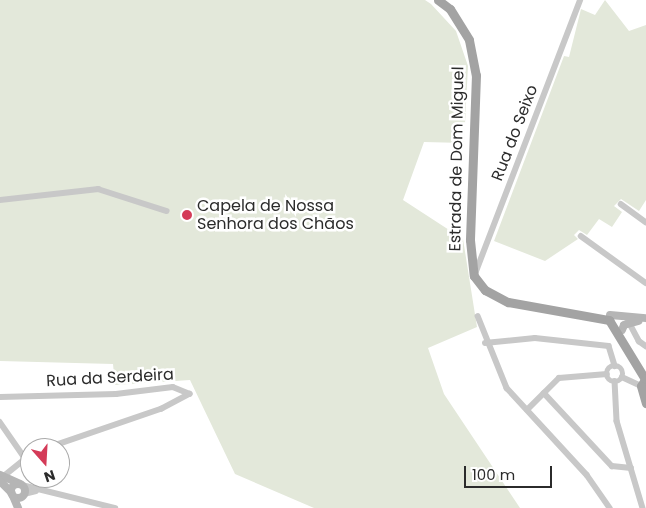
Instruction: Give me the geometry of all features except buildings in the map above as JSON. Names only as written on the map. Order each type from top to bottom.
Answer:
[{"type":"main road","name":"Estrada de Dom Miguel","points":[[438,0],[450,9],[469,40],[476,75],[470,240],[474,276]]},
{"type":"main road","points":[[474,276],[486,290],[508,302],[610,315],[622,330],[646,369]]},
{"type":"main road","points":[[577,312],[609,320],[644,387],[646,404]]},
{"type":"street","name":"Rua do Seixo","points":[[474,276],[580,0]]},
{"type":"street","points":[[0,200],[98,189],[167,211]]},
{"type":"street","points":[[620,204],[646,222]]},
{"type":"street","points":[[580,236],[646,283]]},
{"type":"street","points":[[610,315],[628,320],[646,319]]},
{"type":"street","points":[[478,316],[485,343],[507,388],[587,475],[610,508]]},
{"type":"street","points":[[622,330],[628,320]]},
{"type":"street","points":[[628,320],[646,346]]},
{"type":"street","points":[[485,343],[535,338],[609,346],[615,366]]},
{"type":"street","points":[[615,366],[621,368],[622,377]]},
{"type":"street","points":[[607,374],[615,366]]},
{"type":"street","points":[[527,410],[566,375],[607,374],[615,381],[617,421],[643,508]]},
{"type":"street","points":[[622,377],[644,387]]},
{"type":"street","points":[[615,381],[622,377]]},
{"type":"street","name":"Rua da Serdeira","points":[[0,397],[116,394],[173,387],[190,394],[162,409],[70,440]]},
{"type":"street","points":[[544,393],[612,466],[631,468]]},
{"type":"street","points":[[0,422],[20,446]]},
{"type":"street","points":[[18,508],[11,483],[20,469]]},
{"type":"street","points":[[11,483],[115,508]]},
{"type":"shaded area","points":[[0,0],[425,0],[431,4],[456,31],[468,66],[464,143],[424,142],[403,200],[463,239],[477,327],[428,348],[444,394],[520,508],[314,508],[235,474],[190,380],[115,385],[113,364],[0,361]]},
{"type":"shaded area","points":[[605,0],[629,31],[646,25],[646,200],[639,211],[621,199],[614,206],[622,212],[612,227],[599,219],[587,235],[579,230],[574,235],[578,239],[545,261],[494,241],[564,56],[569,57],[581,9],[595,15]]},
{"type":"place","name":"Capela de Nossa Senhora dos Chãos","points":[[187,215]]}]
